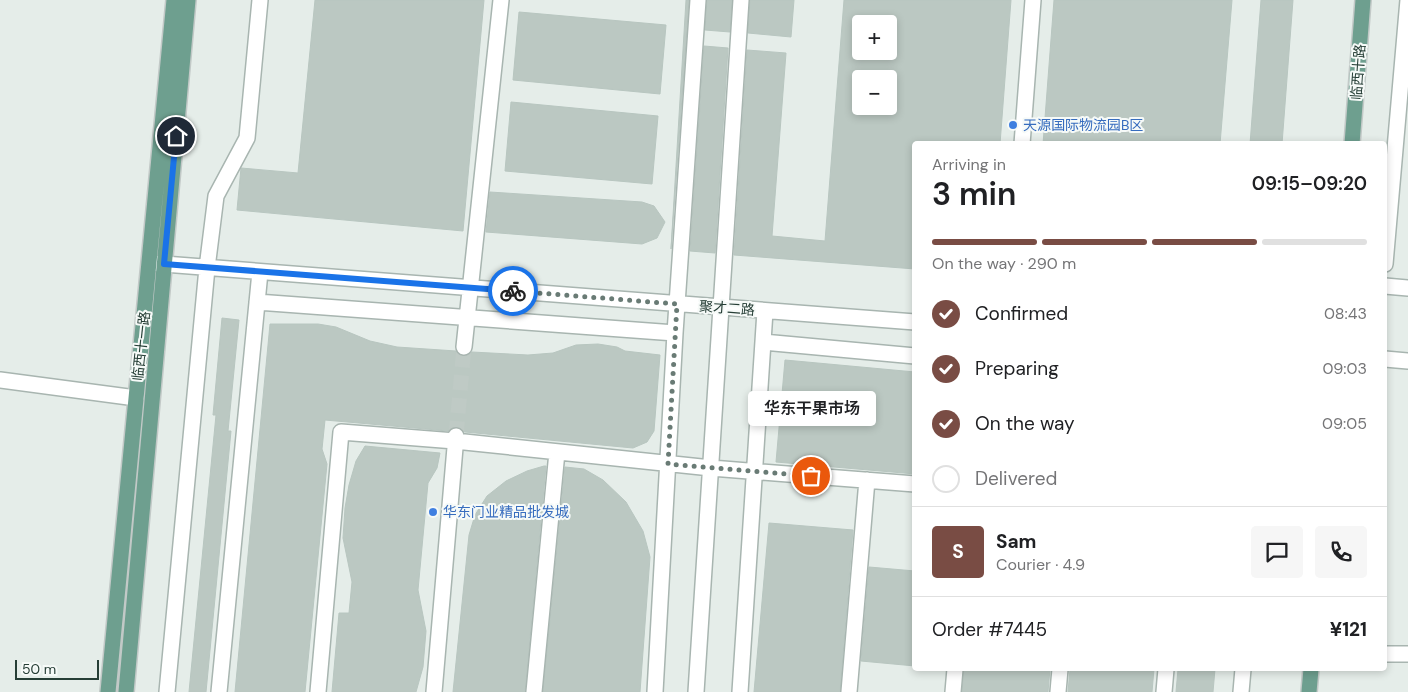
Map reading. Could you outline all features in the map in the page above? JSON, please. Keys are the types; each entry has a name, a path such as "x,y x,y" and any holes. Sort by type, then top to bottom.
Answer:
{"main road":[{"name":"临西十一路","path":"126,692 174,0"},
{"name":"临西十一路","path":"108,692 136,398 157,264 188,0"},
{"name":"临西十路","path":"1352,141 1363,0"},
{"path":"1309,692 1311,671"}],"street":[{"path":"167,692 207,268 216,196 247,138 260,0"},
{"path":"464,347 501,0"},
{"path":"655,692 675,334 698,0"},
{"path":"696,692 741,0"},
{"path":"1022,141 1033,0"},
{"path":"1387,242 1408,0"},
{"name":"聚才二路","path":"157,264 912,322"},
{"path":"219,692 260,272"},
{"path":"1387,286 1408,288"},
{"path":"257,302 675,334"},
{"path":"740,692 765,311"},
{"path":"763,342 912,356"},
{"path":"1387,359 1408,360"},
{"path":"0,380 136,398"},
{"path":"318,692 341,432 456,439 668,464 912,484"},
{"path":"434,692 456,439"},
{"path":"534,692 557,452"},
{"path":"849,692 867,480"},
{"path":"1387,654 1408,654"},
{"path":"953,692 955,671"},
{"path":"1058,692 1060,671"},
{"path":"1164,692 1166,671"},
{"path":"1241,692 1243,671"}],"building":[{"path":"315,0 484,0 463,231 237,210 241,168 298,173"},
{"path":"686,0 689,0 671,249"},
{"path":"707,0 732,0 730,32 705,30"},
{"path":"750,0 794,0 791,37 748,33"},
{"path":"844,0 1011,0 1000,141 912,141 912,269 734,255 747,50 786,53 772,236 825,241"},
{"path":"1054,0 1232,0 1220,141 1043,141"},
{"path":"1261,0 1293,0 1282,141 1250,141"},
{"path":"519,12 666,25 660,94 513,80"},
{"path":"704,46 728,48 715,253 690,251"},
{"path":"511,102 658,116 652,184 505,171"},
{"path":"490,192 642,202 654,206 665,222 657,238 642,244 486,232"},
{"path":"222,318 239,320 228,431 231,431 206,692 189,692 216,415 213,415"},
{"path":"270,324 318,324 336,327 370,341 397,347 456,351 459,355 464,356 472,352 528,355 553,353 576,345 598,344 617,347 625,351 660,355 654,431 647,442 633,448 465,432 457,427 452,427 448,431 325,420 322,449 327,464 305,692 235,692"},
{"path":"785,360 912,372 912,474 776,462"},
{"path":"365,446 440,453 437,468 428,483 418,590 426,631 423,667 416,692 332,692 339,613 349,613 352,582 343,538 345,508 356,461"},
{"path":"546,466 525,692 453,692 469,535 475,515 487,496 506,481 527,471"},
{"path":"565,467 584,469 603,480 626,502 643,531 650,557 640,692 543,692"},
{"path":"769,523 853,530 840,692 754,692"},
{"path":"869,567 912,571 912,666 861,661"},
{"path":"964,671 1050,671 1048,692 962,692"},
{"path":"1070,671 1154,671 1152,692 1068,692"},
{"path":"1178,671 1215,671 1213,692 1176,692"}],"tunnel":[{"path":"456,436 464,347"}],"way so far":[{"path":"513,291 677,304 668,464 811,476"}],"place":[{"name":"天源国际物流园B区","path":"1013,125"},
{"name":"华东干果市场","path":"811,476"},
{"name":"华东门业精品批发城","path":"433,512"}],"route":[{"path":"176,136 164,264 513,291"}]}
